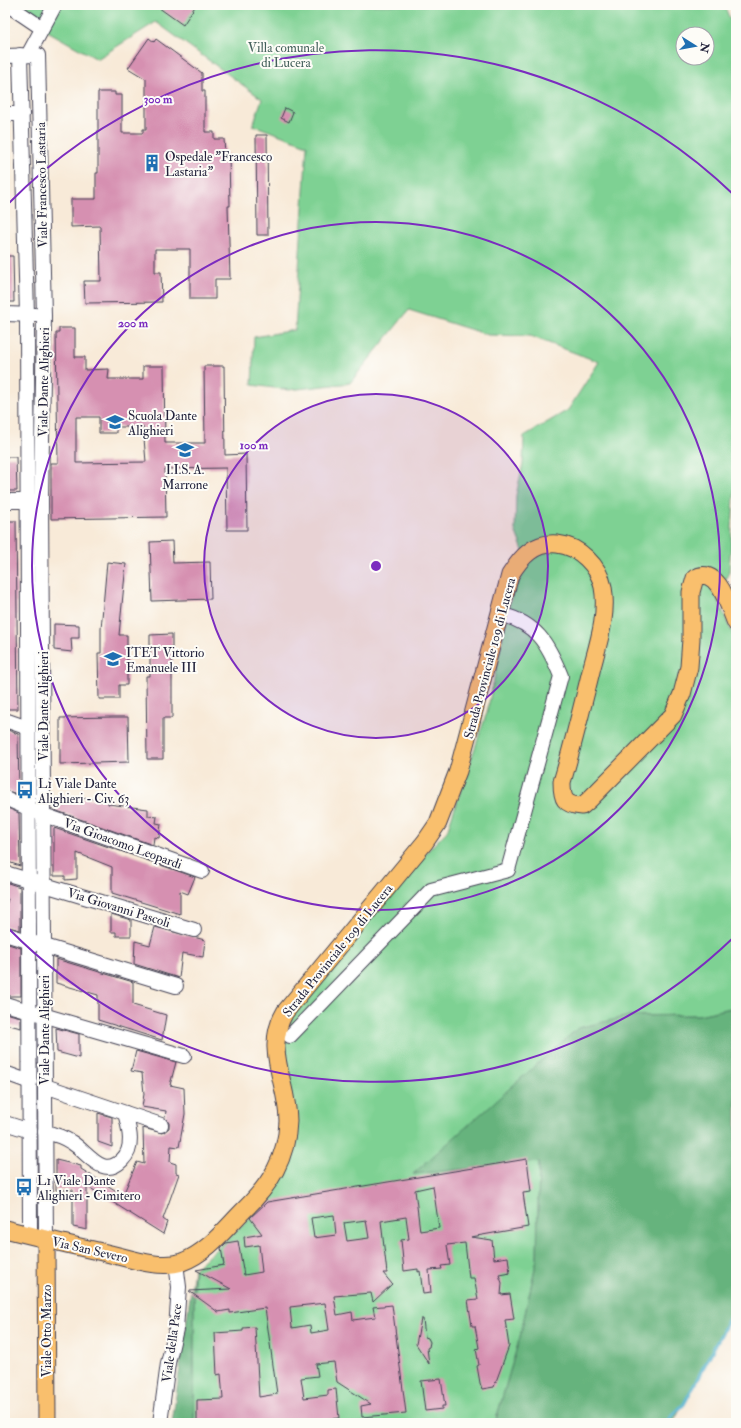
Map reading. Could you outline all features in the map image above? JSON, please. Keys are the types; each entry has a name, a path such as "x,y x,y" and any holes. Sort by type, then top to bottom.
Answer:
{"main road":[{"name":"Strada Provinciale 109 di Lucera","path":"176,1263 195,1256 218,1236 262,1192 274,1173 287,1135 288,1118 276,1050 275,1036 279,1023 285,1012 425,842 438,823 458,771 510,575 519,560 534,548 544,544 566,546 584,555 597,572 603,587 603,622 562,782 562,794 566,802 572,806 582,806 589,800 673,715 682,694 689,667 691,639 690,592 695,578 701,575 708,576 715,581 723,593 736,623"},
{"name":"Via San Severo","path":"5,1229 151,1263 176,1263"},
{"name":"Viale Otto Marzo","path":"38,1237 47,1423"}],"street":[{"path":"8,5 42,28"},
{"path":"5,56 29,55 55,5"},
{"name":"Viale Francesco Lastaria","path":"27,315 22,114 29,55"},
{"name":"Viale Francesco Lastaria","path":"29,55 44,316"},
{"path":"5,114 22,114"},
{"path":"5,314 44,316"},
{"name":"Viale Dante Alighieri","path":"27,315 26,501 30,809 30,1131 38,1237"},
{"name":"Viale Dante Alighieri","path":"38,1237 45,1132 45,885 41,501 44,316"},
{"path":"5,501 41,501"},
{"path":"290,1036 431,890 508,870 561,676 551,650 534,628 500,614"},
{"path":"5,720 28,728"},
{"name":"Via Gioacomo Leopardi","path":"5,798 44,815 202,871"},
{"name":"Via Giovanni Pascoli","path":"5,873 194,930"},
{"path":"5,934 176,986"},
{"path":"5,1004 184,1056"},
{"path":"5,1073 30,1082"},
{"path":"44,1086 161,1125"},
{"path":"45,1132 72,1142 90,1159 105,1167 116,1165 127,1156 129,1146 130,1135 126,1113"},
{"path":"5,1124 30,1131"},
{"name":"Viale della Pace","path":"160,1423 168,1363 176,1329 179,1286 176,1263"}],"green space":[{"name":"Villa comunale di Lucera","path":"8,5 724,5 736,33 736,470 729,572 717,598 736,642 736,1007 699,1015 629,1016 414,1174 539,1161 537,1259 520,1337 495,1423 194,1423 194,1269 262,1208 286,1170 295,1122 283,1047 292,1016 411,868 447,831 487,712 512,593 526,558 515,530 516,495 523,464 524,436 568,410 599,362 530,336 488,335 409,310 350,383 289,390 252,385 254,337 295,330 307,145 253,125 262,99 156,22 97,59 42,28"},
{"path":"736,1007 736,1306 673,1423 495,1423 520,1337 537,1259 539,1162 413,1174 578,1028 629,1016 699,1015"},
{"path":"194,1269 194,1423 172,1423"}],"building":[{"path":"155,5 196,5 183,25"},
{"name":"Ospedale \"Francesco Lastaria\"","path":"149,38 154,42 156,39 202,73 202,91 205,91 205,132 214,132 214,139 224,139 225,154 229,154 230,206 228,206 230,279 215,279 215,299 190,299 190,249 155,249 155,272 161,272 162,302 85,303 84,281 101,281 100,226 71,227 71,199 96,199 96,173 98,173 98,92 115,92 115,95 122,95 122,133 143,133 143,129 146,129 146,79 128,68"},
{"path":"285,108 293,112 289,122 281,118"},
{"path":"256,135 267,135 268,235 257,235"},
{"path":"5,256 13,256 14,302 5,302"},
{"path":"59,328 75,328 75,357 85,357 85,370 109,369 108,379 143,379 143,366 164,366 165,443 205,443 204,366 224,366 225,455 246,454 247,530 227,530 226,468 165,469 166,517 51,519 51,463 58,463 56,333 59,333","holes":["76,417 99,417 99,433 116,433 116,427 143,427 146,462 76,463"]},
{"path":"5,457 16,457 17,491 5,491"},
{"path":"5,521 16,521 18,709 5,709"},
{"path":"172,541 173,563 210,562 211,599 152,601 150,542"},
{"path":"107,562 126,564 119,635 127,635 127,685 119,685 119,699 99,699 98,653 101,653 101,629"},
{"path":"54,624 79,625 79,638 71,638 72,652 54,650"},
{"path":"172,634 172,718 163,718 163,759 147,759 146,676 150,676 150,635"},
{"path":"128,717 129,762 60,764 60,718"},
{"path":"5,729 18,734 19,793 17,794 5,790"},
{"path":"54,798 108,799 108,804 148,809 148,816 157,817 156,823 161,824 159,838 154,837 153,845 57,811 54,809"},
{"path":"5,807 19,813 20,866 5,861"},
{"path":"54,828 195,877 188,894 180,891 180,914 112,893 112,867 77,853 77,879 65,880 65,876 54,876"},
{"path":"5,882 20,887 20,930 5,926 5,908 8,899 5,898"},
{"path":"111,914 131,920 131,936 116,936 116,932 111,932"},
{"path":"155,927 205,940 203,957 182,953 179,978 134,964 135,941 150,945"},
{"path":"5,943 21,948 21,996 5,996"},
{"path":"56,959 133,982 133,1005 166,1015 162,1040 98,1020 98,995 56,983"},
{"path":"5,1013 21,1017 21,1028 5,1024"},
{"path":"56,1028 79,1034 79,1058 57,1052"},
{"path":"136,1051 176,1062 170,1085 184,1088 185,1114 179,1147 171,1146 170,1162 176,1164 176,1173 179,1174 163,1219 167,1222 163,1234 87,1186 87,1230 73,1227 73,1190 56,1190 56,1160 81,1166 81,1169 123,1195 137,1162 144,1164 143,1128 162,1133 169,1128 169,1123 165,1118 166,1111 142,1107 144,1094 142,1073 131,1071"},
{"path":"98,1113 112,1117 112,1147 98,1142"},
{"path":"527,1159 531,1192 523,1193 528,1227 471,1237 492,1240 494,1259 508,1257 510,1273 499,1275 502,1283 501,1295 510,1294 514,1319 505,1320 509,1346 494,1387 482,1389 480,1383 476,1349 479,1348 475,1326 472,1326 468,1300 478,1299 474,1278 469,1278 465,1243 447,1245 450,1265 441,1266 442,1269 429,1270 431,1293 423,1294 420,1271 418,1272 418,1269 404,1271 401,1240 409,1239 406,1217 381,1221 387,1273 383,1273 392,1284 373,1302 371,1293 334,1296 337,1315 352,1312 353,1320 375,1317 373,1307 392,1305 406,1413 362,1417 361,1406 371,1404 337,1382 334,1362 316,1364 318,1376 301,1378 304,1398 328,1395 328,1390 336,1389 339,1418 305,1423 197,1423 197,1400 223,1399 221,1374 217,1375 215,1333 243,1331 243,1328 255,1327 259,1397 277,1394 265,1308 230,1313 230,1310 218,1312 189,1291 231,1289 196,1270 224,1265 221,1248 226,1243 238,1241 244,1275 262,1272 259,1245 245,1247 244,1237 262,1234 250,1218 267,1202","holes":["433,1186 439,1228 420,1231 415,1190","334,1215 336,1235 314,1238 311,1218","366,1220 369,1238 347,1241 344,1223","325,1303 329,1330 311,1333 310,1325 292,1328 290,1307"]},
{"path":"421,1319 423,1319 425,1337 428,1338 430,1342 429,1347 427,1348 429,1364 416,1344"},
{"path":"441,1379 445,1406 442,1406 442,1409 425,1411 421,1381"}],"waterway":[{"path":"665,1423 684,1404 736,1306"}],"place":[{"name":"Ospedale \"Francesco Lastaria\"","path":"152,163"},
{"name":"Scuola Dante Alighieri","path":"115,422"},
{"name":"I.I.S. A. Marrone","path":"185,450"},
{"name":"ITET Vittorio Emanuele III","path":"113,659"},
{"name":"L1 Viale Dante Alighieri - Civ. 63","path":"25,790"},
{"name":"L1 Viale Dante Alighieri - Cimitero","path":"24,1187"}]}
